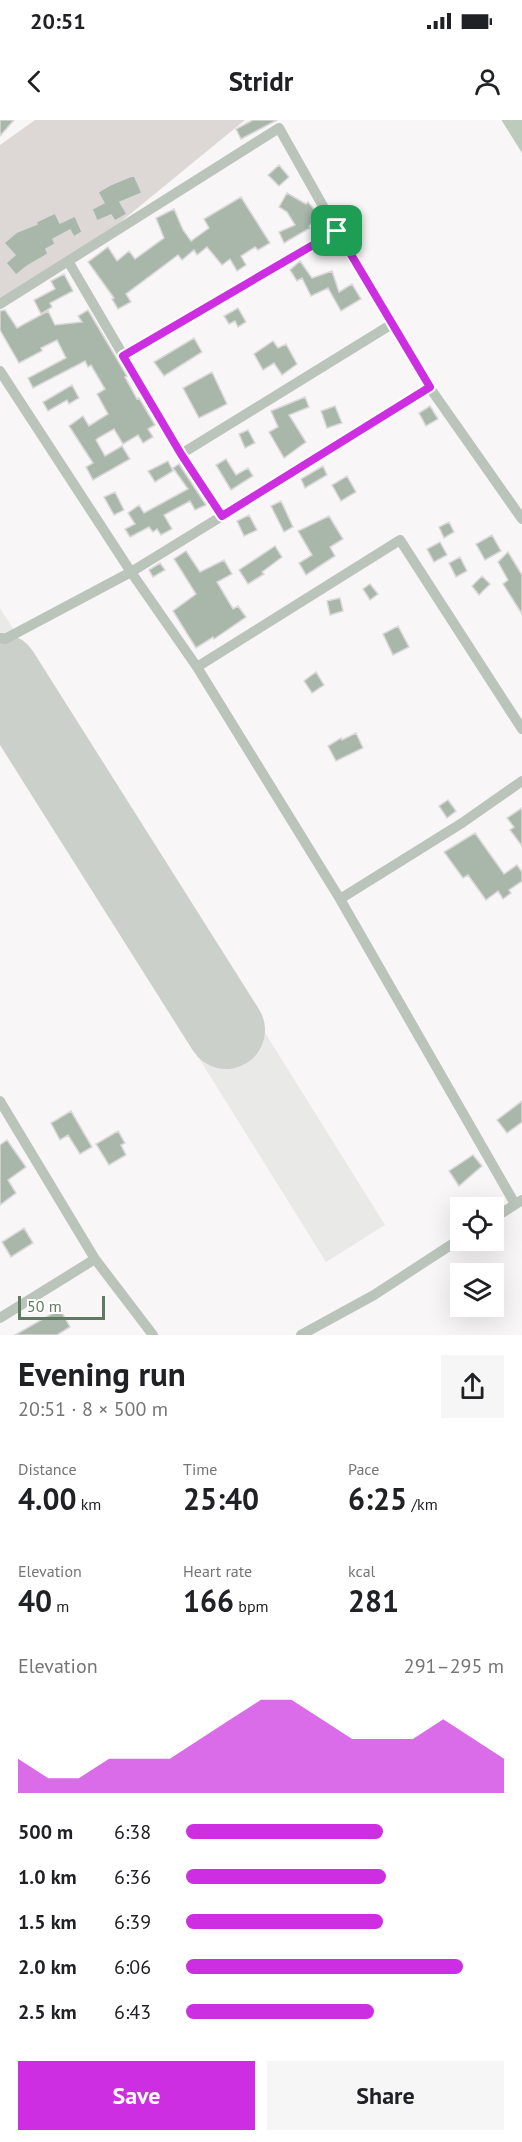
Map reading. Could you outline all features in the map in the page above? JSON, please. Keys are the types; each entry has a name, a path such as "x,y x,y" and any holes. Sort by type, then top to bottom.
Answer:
{"street":[{"path":"0,304 279,128 430,387 522,519"},
{"path":"123,356 337,231"},
{"path":"68,261 181,454 222,516"},
{"path":"181,454 392,324"},
{"path":"0,371 131,572 197,668 340,899 518,1202 504,1211"},
{"path":"0,638 5,639 131,572 430,387"},
{"path":"197,668 400,540 522,729"},
{"path":"340,899 462,823 522,781"},
{"path":"0,1101 95,1259 153,1335"},
{"path":"301,1335 374,1295 450,1246"},
{"path":"0,1318 95,1259"}],"shaded area":[{"path":"35,120 245,120 118,224 0,299 0,145"},
{"path":"522,120 522,153 502,121"},
{"path":"0,608 385,1225 326,1262 0,739"}],"building":[{"path":"0,120 14,120 0,136"},
{"path":"253,120 277,120 241,139 236,129"},
{"path":"279,165 289,177 279,186 268,175"},
{"path":"134,175 142,193 120,202 127,214 115,221 111,215 97,221 92,209 104,203 98,192"},
{"path":"287,193 306,204 308,202 319,215 309,226 310,228 284,243 279,232 295,225 287,212 279,207"},
{"path":"241,197 270,243 258,250 255,247 241,256 246,265 237,271 230,259 222,265 207,247 197,255 194,250 182,260 178,255 126,294 131,302 118,309 112,299 114,298 88,262 108,247 117,261 129,251 135,259 164,238 156,218 174,209 183,230 191,241 209,228 204,219"},
{"path":"55,213 60,223 75,216 82,232 74,237 70,230 53,239 55,244 46,249 48,254 16,275 6,263 15,255 4,243 17,232"},
{"path":"300,261 312,278 332,271 339,292 352,284 361,299 341,311 328,288 311,296 302,278 297,281 290,270"},
{"path":"64,274 73,291 50,303 52,307 41,314 34,300 55,289 51,281"},
{"path":"238,308 246,322 238,327 235,321 229,324 224,316"},
{"path":"5,310 17,328 48,311 55,325 82,322 78,316 88,310 127,376 125,377 137,399 139,398 155,425 148,429 153,437 143,443 138,435 123,444 114,429 98,438 96,440 105,456 122,446 130,459 93,480 86,467 93,463 69,426 83,416 89,426 108,414 97,394 105,389 91,365 88,367 85,361 33,388 28,378 66,358 57,340 19,363 0,330 0,311"},
{"path":"194,338 202,352 164,376 154,362"},
{"path":"273,341 278,348 286,344 297,364 282,375 274,363 263,370 254,354"},
{"path":"212,372 227,404 199,418 183,388"},
{"path":"72,385 79,398 69,404 67,400 48,411 43,402"},
{"path":"305,397 309,407 289,415 306,442 284,458 269,432 278,427 271,411"},
{"path":"335,406 342,423 327,428 321,411"},
{"path":"430,406 438,419 426,426 419,413"},
{"path":"248,430 255,443 245,448 239,434"},
{"path":"226,459 236,475 248,468 253,476 231,490 216,465"},
{"path":"168,461 173,471 155,482 148,471"},
{"path":"179,464 206,505 195,510 190,501 164,515 172,529 161,535 157,529 153,532 149,527 130,537 125,529 135,524 128,513 139,505 144,513 188,489 173,468"},
{"path":"323,466 327,475 305,488 301,479"},
{"path":"347,476 356,492 341,501 332,485"},
{"path":"115,492 124,510 114,515 104,497"},
{"path":"281,501 293,527 284,532 271,506"},
{"path":"249,515 257,530 244,536 237,521"},
{"path":"329,516 343,539 330,547 335,556 306,575 299,563 312,555 298,531"},
{"path":"449,522 454,532 444,538 439,527"},
{"path":"492,535 501,551 485,560 476,544"},
{"path":"440,542 447,555 434,562 427,549"},
{"path":"275,546 282,557 262,572 264,574 248,584 239,570"},
{"path":"186,551 200,572 224,560 232,574 217,582 233,609 238,606 246,617 214,639 213,637 196,648 173,611 196,594 174,559"},
{"path":"508,552 522,575 522,614 503,584 508,580 498,562"},
{"path":"460,557 467,571 456,577 449,563"},
{"path":"160,563 165,570 153,577 149,570"},
{"path":"482,576 490,584 479,595 472,586"},
{"path":"370,584 378,594 370,600 363,589"},
{"path":"340,598 343,611 330,615 327,601"},
{"path":"398,626 409,647 393,655 383,634"},
{"path":"316,672 324,685 312,693 304,681"},
{"path":"356,733 363,748 336,761 328,746"},
{"path":"448,800 456,811 447,818 439,806"},
{"path":"522,808 522,846 510,830 514,827 507,818"},
{"path":"475,833 504,874 517,865 522,872 522,881 509,890 511,893 503,899 498,891 486,900 468,875 463,878 444,852"},
{"path":"522,1101 522,1122 507,1133 497,1120"},
{"path":"71,1111 92,1147 80,1154 68,1135 60,1140 51,1123"},
{"path":"118,1131 125,1143 121,1145 126,1155 109,1165 96,1144"},
{"path":"7,1140 26,1167 8,1180 16,1193 0,1205 0,1145"},
{"path":"473,1155 482,1166 459,1186 449,1171"},
{"path":"24,1228 33,1243 11,1257 2,1242"},
{"path":"60,1309 70,1327 57,1335 15,1335"}],"runway":[{"path":"0,672 226,1030"}],"route":[{"path":"337,231 430,387 222,516 181,454 123,356 337,231"}]}
